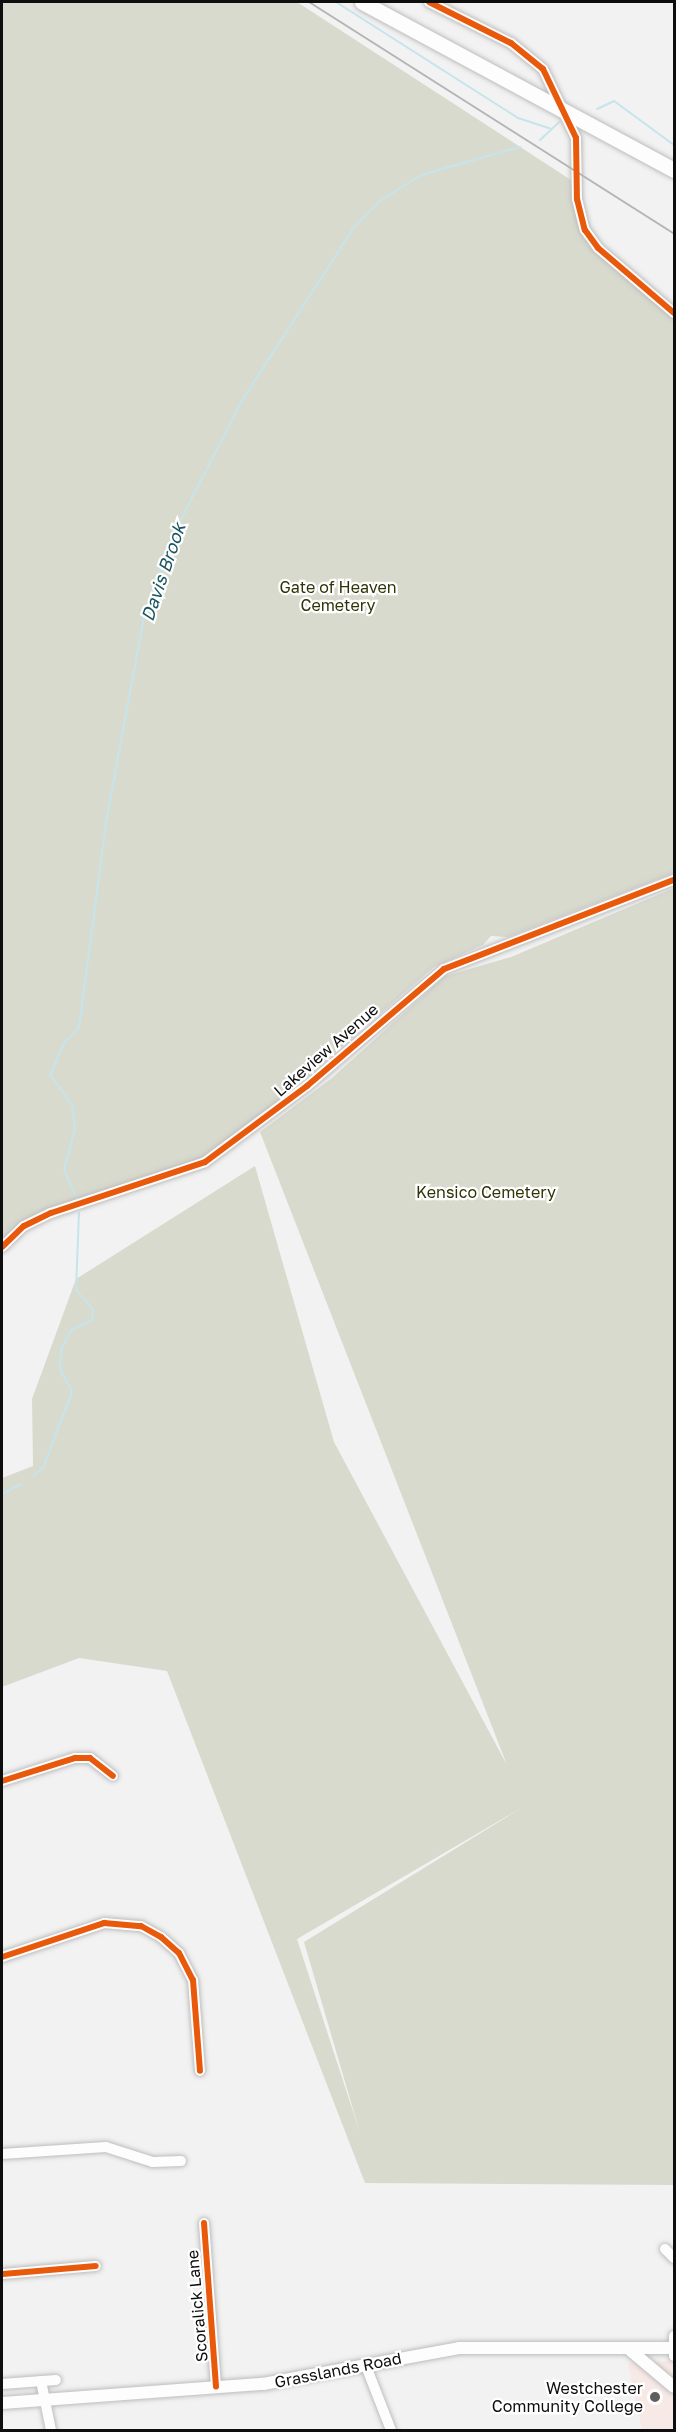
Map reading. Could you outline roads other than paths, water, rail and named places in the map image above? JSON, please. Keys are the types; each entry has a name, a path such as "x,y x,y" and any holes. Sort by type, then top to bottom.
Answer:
{"highway":[{"path":"362,2 565,109 675,160"},
{"path":"379,2 675,170"}],"main road":[{"name":"Grasslands Road","path":"2,2403 216,2387 366,2366 459,2348 674,2347"},
{"path":"630,2349 675,2387"}],"street":[{"path":"429,2 525,52 565,109 576,138 577,199 585,230 598,248 675,313"},
{"name":"Lakeview Avenue","path":"2,1247 24,1226 51,1213 205,1162 307,1086 444,969 675,880"},
{"path":"2,1781 75,1758 90,1758 113,1776"},
{"path":"2,1957 104,1923 141,1926 161,1937 179,1953 193,1980 200,2071"},
{"path":"2,2154 106,2147 153,2162 181,2161"},
{"name":"Scoralick Lane","path":"204,2223 216,2387"},
{"path":"665,2249 675,2258"},
{"path":"2,2274 96,2266"},
{"path":"366,2366 391,2430"},
{"path":"2,2384 56,2379"},
{"path":"41,2381 42,2400 51,2430"}],"waterway":[{"path":"336,2 518,118 549,128"},
{"name":"Davis Brook","path":"597,109 614,101 674,145"},
{"name":"Davis Brook","path":"540,140 559,122"},
{"name":"Davis Brook","path":"76,1198 64,1169 75,1129 72,1105 50,1075 64,1043 79,1028 106,822 144,617 173,535 241,402 354,227 380,201 421,175 520,147"},
{"name":"Davis Brook","path":"33,1476 43,1468 72,1392 60,1368 61,1350 71,1330 92,1320 93,1309 76,1290 79,1213"},
{"name":"Davis Brook","path":"2,1494 22,1484"}],"railway":[{"path":"309,2 674,234"}],"place":[{"name":"Westchester Community College","path":"655,2397"}],"park label":[{"name":"Gate of Heaven Cemetery","path":"338,596"},
{"name":"Kensico Cemetery","path":"486,1192"}]}
